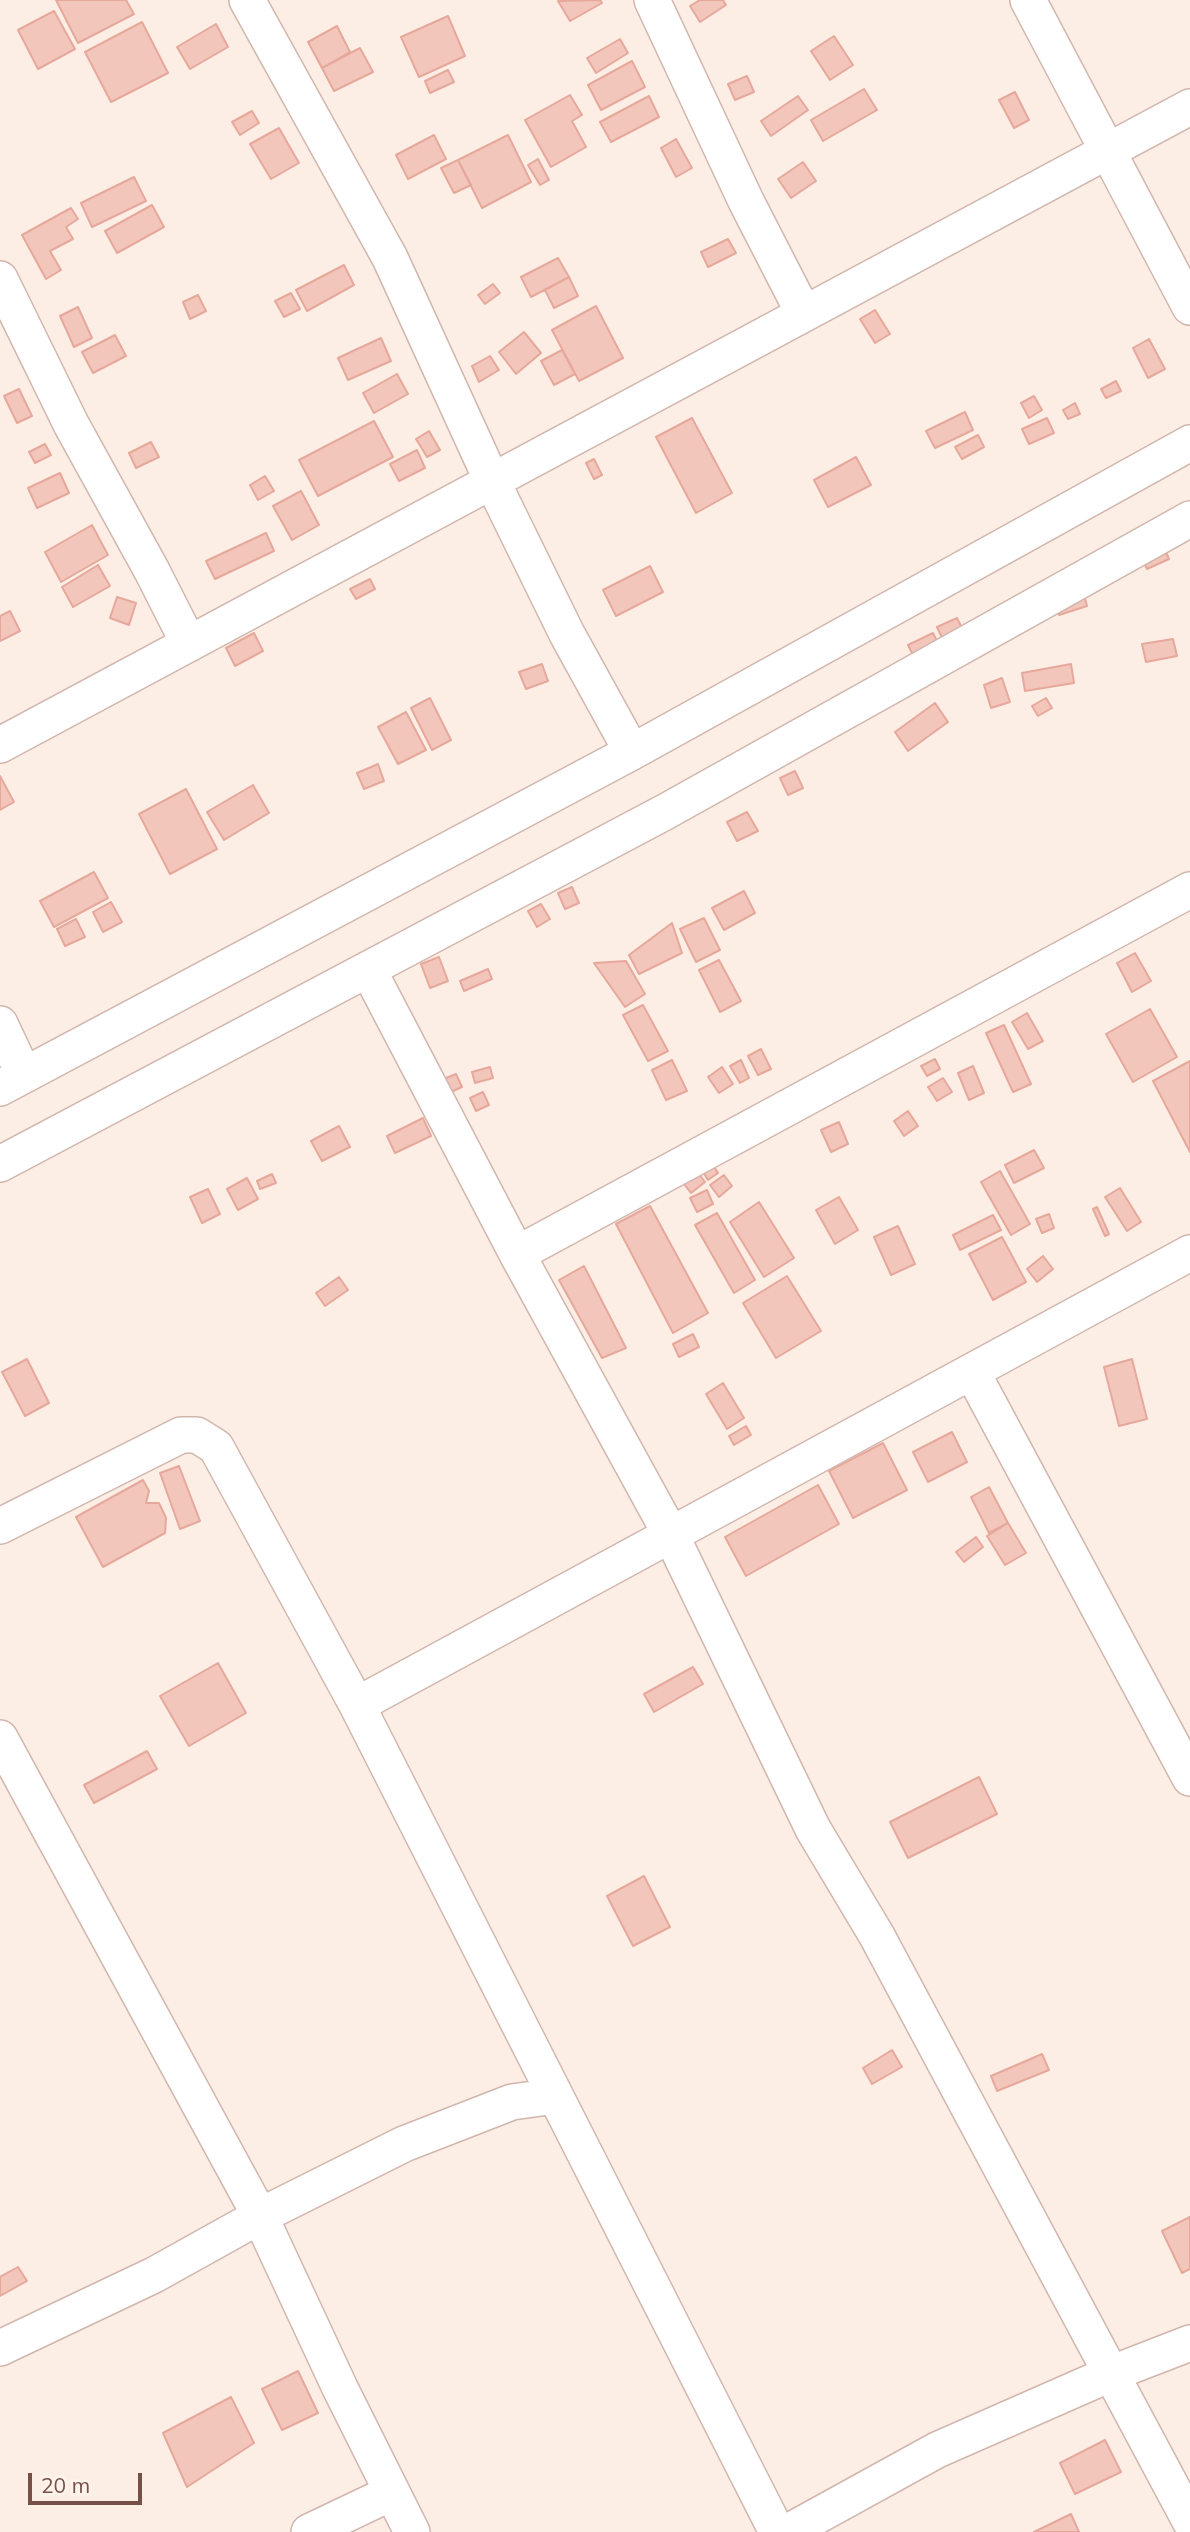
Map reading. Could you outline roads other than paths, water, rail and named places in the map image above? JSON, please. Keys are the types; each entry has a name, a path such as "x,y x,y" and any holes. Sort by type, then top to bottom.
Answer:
{"street":[{"path":"247,0 390,258 492,481 567,634 632,751"},
{"path":"652,0 746,201 804,314"},
{"path":"1028,0 1190,307"},
{"path":"0,745 1190,107"},
{"path":"0,279 71,424 152,571 188,644"},
{"path":"0,1024 12,1082 632,751 1190,443"},
{"path":"0,1164 665,812 1190,519"},
{"path":"517,1254 1190,890"},
{"path":"368,969 517,1254 671,1535 813,1829 877,1936 1190,2521"},
{"path":"357,1705 1190,1253"},
{"path":"972,1371 1190,1778"},
{"path":"0,1526 181,1435 197,1435 216,1447 357,1705 777,2532"},
{"path":"0,1738 260,2216 412,2532"},
{"path":"0,2348 183,2260 260,2216 404,2144 512,2102 555,2096"},
{"path":"788,2532 937,2450 1110,2374 1190,2343"},
{"path":"309,2532 391,2493"}]}
